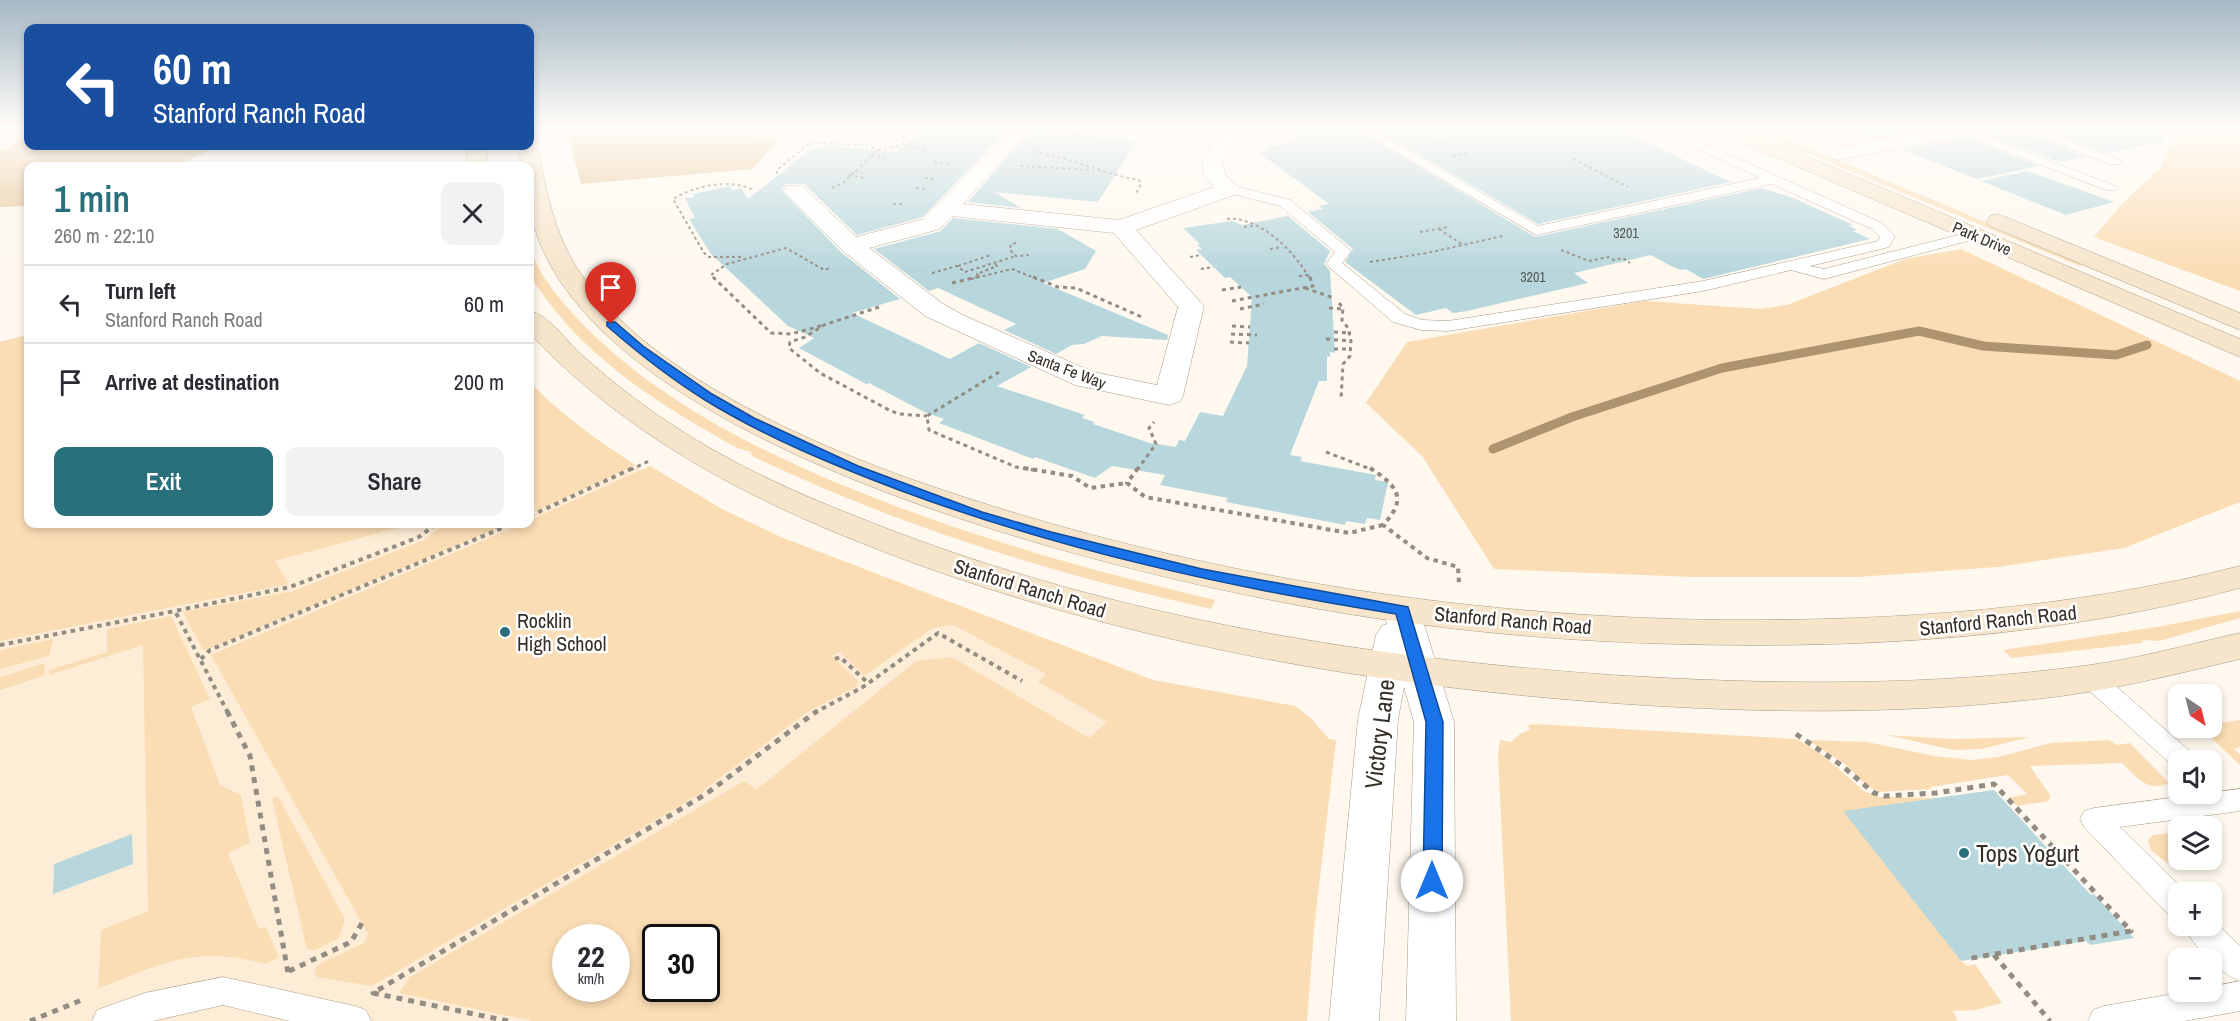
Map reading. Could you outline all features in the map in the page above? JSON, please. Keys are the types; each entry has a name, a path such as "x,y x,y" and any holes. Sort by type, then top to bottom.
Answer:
{"main road":[{"name":"Park Drive","path":"1850,176 2240,322"},
{"path":"1890,176 1925,190"},
{"name":"Stanford Ranch Road","path":"534,180 548,235 571,278 589,302 639,348 708,397 750,420 864,472 977,514 1047,536 1202,574 1285,591 1402,610 1649,631 1739,633 1906,630 2000,622 2152,600 2240,577"},
{"name":"Park Drive","path":"1977,224 2240,349"},
{"name":"Stanford Ranch Road","path":"534,323 580,371 612,399 649,426 694,453 747,480 865,533 945,562 1096,609 1195,633 1403,669 1572,687 1774,696 1873,696 2092,679 2240,646"}],"street":[{"path":"787,184 851,246 932,224 977,176"},
{"path":"946,209 1121,227 1229,189 1215,176"},
{"name":"Santa Fe Way","path":"851,246 934,310 956,322 1085,379 1169,396 1191,306 1121,227"},
{"name":"Victory Lane","path":"1354,1021 1378,719 1403,669 1402,610"},
{"name":"Victory Lane","path":"1403,669 1434,722 1431,1021"}],"lane":[{"path":"1443,176 1536,231 1774,179"},
{"path":"1229,189 1285,202 1343,251 1334,264 1399,318 1421,325 1448,326 1704,286 1884,244 1888,236 1877,226 1767,176"},
{"path":"2080,176 2111,188"},
{"path":"1793,266 1824,274 1977,224"},
{"path":"2092,679 2172,750"},
{"path":"2168,894 2094,819 2230,800"},
{"path":"2209,936 2240,967"},
{"path":"108,1021 145,1008 224,991 355,1021"},
{"path":"2104,1021 2240,996"}],"path":[{"path":"781,176 787,184"},
{"path":"832,188 848,176"},
{"path":"854,176 864,177"},
{"path":"1112,176 1139,180 1141,184 1130,203"},
{"path":"1605,176 1631,189"},
{"path":"925,178 937,179"},
{"path":"845,180 853,181"},
{"path":"753,190 740,184 726,184 687,192 673,199 704,253 709,257 728,259 786,248 824,270 830,268"},
{"path":"916,188 928,189"},
{"path":"1225,220 1242,219 1278,243 1308,275 1313,286 1232,301"},
{"path":"1244,227 1253,225"},
{"path":"1420,232 1448,227"},
{"path":"1439,229 1464,245"},
{"path":"1339,256 1371,262 1464,245 1533,229"},
{"path":"1016,256 1010,250 1011,244 1020,241"},
{"path":"1270,244 1278,243"},
{"path":"1269,249 1283,247"},
{"path":"1572,252 1589,261 1608,256 1614,260 1623,258 1630,263"},
{"path":"927,274 991,255"},
{"path":"957,266 965,272 1016,256 1029,255"},
{"path":"1190,257 1201,255"},
{"path":"750,256 719,267 711,275 771,333 791,334 879,307"},
{"path":"980,276 976,274 997,266 994,263"},
{"path":"1201,269 1214,267"},
{"path":"952,283 1012,269 1058,287 1076,288 1144,318"},
{"path":"1299,276 1308,275"},
{"path":"1222,290 1241,287"},
{"path":"1234,288 1245,299"},
{"path":"1305,288 1336,299 1342,309 1342,320 1348,325 1351,333 1350,356 1343,364 1341,400"},
{"path":"1240,309 1264,304"},
{"path":"1329,308 1342,309"},
{"path":"824,325 790,342 789,348 794,356 827,378 899,414 927,416 999,372"},
{"path":"1232,326 1250,327"},
{"path":"1334,332 1351,333"},
{"path":"1231,334 1257,335"},
{"path":"1326,339 1351,341"},
{"path":"1230,342 1249,343"},
{"path":"1334,349 1350,349"},
{"path":"927,416 929,430 1016,467 1072,476 1090,488 1127,483 1145,497 1349,533 1383,525 1392,518 1397,507 1395,491 1390,481 1358,460 1326,452"},
{"path":"1127,483 1156,444 1149,428 1154,422"},
{"path":"534,514 651,460"},
{"path":"1383,525 1436,563 1458,567 1459,583"},
{"path":"0,645 290,587 419,537 431,528"},
{"path":"201,660 210,650 502,528"},
{"path":"176,611 250,756 288,973 351,942 362,922"},
{"path":"508,1021 373,993 706,795 812,714 868,683 938,633 1023,681"},
{"path":"835,659 840,657 868,683"},
{"path":"1796,734 1841,765 1874,793 1885,796 1936,793 1994,784 2131,931 1966,959"},
{"path":"1994,954 2050,1021"}],"shaded area":[{"path":"0,176 24,176 24,206 0,207"},
{"path":"579,176 676,176 581,184"},
{"path":"1861,176 1875,176 2086,264 2080,266"},
{"path":"2152,176 2240,176 2240,291 2094,237 2122,204"},
{"path":"1961,249 2240,381 2240,502 2124,548 1998,567 1858,577 1692,577 1494,569 1422,456 1366,403 1407,342 1645,301 1760,309 1787,305 1905,259"},
{"path":"534,258 550,285 568,308 624,362 682,404 776,456 842,485 933,520 1073,564 1215,600 1211,609 1093,580 977,546 863,505 752,456 751,452 737,448 685,418 634,384 587,345 534,282"},
{"name":"Rocklin High School","path":"24,336 24,528 534,528 534,386 549,403 585,431 643,470 762,535 1182,695 1314,929 1307,1021 0,1021 0,342"},
{"path":"24,336 24,528 397,528 275,561 289,584 0,641 0,342"},
{"path":"534,386 580,427 635,465 534,512"},
{"name":"Rocklin High School","path":"650,466 722,509 781,537 1153,680 1295,706 1311,718 1329,739 1336,740 1314,929 1307,1021 533,1021 399,993 410,977 744,781 757,789 916,661 952,657 1089,738 1107,722 1038,682 1046,674 953,625 933,628 864,676 840,652 832,656 858,681 857,686 807,712 695,797 372,986 317,977 314,973 317,965 364,943 368,934 211,655 513,528 534,528 534,518"},
{"path":"439,528 497,528 209,649 203,650 183,612 293,591 424,540"},
{"path":"2240,611 2240,618 2159,641 2143,640 2142,643 2012,658 2003,650 2157,627"},
{"path":"171,616 210,699 191,707 220,785 241,795 250,843 228,853 259,929 265,926 279,957 267,964 219,956 180,959 161,964 98,989 101,930 148,911 143,645 50,675 49,670 107,652 107,629"},
{"path":"53,639 49,656 0,669 0,650"},
{"path":"45,663 44,676 0,690 0,677"},
{"path":"2240,720 2240,747 2234,749 2240,754 2240,765 2212,738 2222,738 2222,722"},
{"path":"1528,725 1797,739 1824,756 1864,791 1878,797 1940,798 1961,961 1968,966 1975,964 2002,1003 1975,1010 1953,1011 1958,1021 1511,1021 1498,755 1500,740 1511,742 1520,734 1530,730"},
{"path":"1887,735 1951,739 2030,737 1981,749 1953,750"},
{"path":"1808,740 1867,742 1934,756 1971,760 1998,757 2051,743 2109,740 2117,745 2130,743 2168,783 2161,786 2148,785 2122,763 2030,766 2050,795 2049,801 2017,806 2009,798 2027,794 2008,775 1930,787 1932,789 1878,792 1867,786 1845,764"},
{"path":"278,796 345,919 339,938 316,950 307,950 272,799"},
{"path":"2168,833 2168,864 2151,850 2148,841 2153,835"}],"building":[{"path":"777,176 962,176 923,217 857,235 804,184 786,184 781,190 842,253 900,299 852,313 950,359 979,343 1031,367 997,386 1085,415 1082,418 1095,422 1093,424 1150,443 1176,447 1179,440 1185,441 1200,412 1223,416 1247,366 1252,297 1230,277 1225,278 1196,250 1202,249 1197,245 1200,244 1183,228 1232,221 1242,225 1288,216 1330,251 1324,264 1330,271 1335,353 1330,352 1330,357 1327,356 1327,381 1319,381 1290,455 1302,457 1300,461 1376,475 1375,480 1388,482 1380,520 1367,518 1365,524 1346,521 1345,525 1226,502 1228,498 1160,485 1165,475 1112,466 1095,478 1035,457 1033,459 939,423 944,419 924,412 869,383 866,384 799,348 814,338 788,326 711,254 689,219 695,218 685,198 694,197 693,194 730,186 733,190 741,188 748,199"},
{"path":"991,176 1114,176 1098,202 994,192 1021,208 968,202"},
{"path":"1290,176 1433,176 1535,237 1762,188 1793,198 1853,225 1848,225 1857,230 1853,231 1870,239 1703,279 1686,269 1681,270 1671,266 1651,255 1574,273 1588,283 1467,311 1453,313 1446,308 1416,315 1345,262 1353,249 1308,212 1323,209 1318,206 1329,204"},
{"path":"1455,176 1717,176 1731,182 1538,224"},
{"path":"1968,176 1993,176 1977,179"},
{"path":"2006,176 2041,176 2114,202 2066,215 1981,181"},
{"path":"953,218 1058,229 1096,251 1085,269 1043,283 1168,335 1167,340 1102,336 1084,344 1072,345 1056,354 1004,330 1016,324 938,288 929,291 874,249 941,231"},
{"name":"Tops Yogurt","path":"1994,790 2134,938 2090,945 2086,941 1961,961 1843,811"},
{"path":"132,834 133,864 53,894 54,864"}],"waterway":[{"path":"1493,449 1572,417 1722,368 1919,331 1983,346 2116,355 2147,345"}],"place":[{"name":"Rocklin High School","path":"505,632"},
{"name":"Tops Yogurt","path":"1964,853"}],"route":[{"path":"611,324 639,348 708,397 799,444 912,491 1047,536 1202,574 1285,591 1402,610 1434,722 1432,881"}]}
